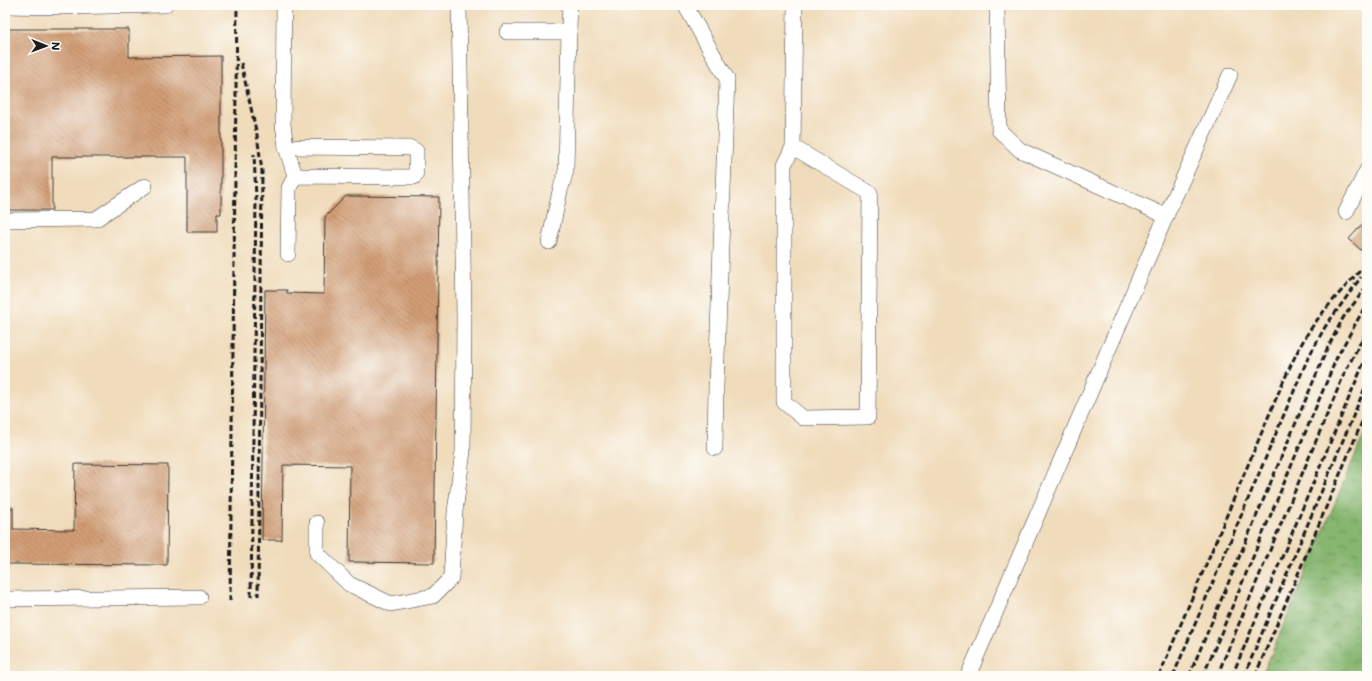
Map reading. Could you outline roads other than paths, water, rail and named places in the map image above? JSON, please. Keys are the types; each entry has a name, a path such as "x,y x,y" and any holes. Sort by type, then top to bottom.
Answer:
{"street":[{"path":"5,6 60,7 165,5"},
{"path":"284,5 283,124 286,147 295,176 289,188 288,254"},
{"path":"317,523 317,553 349,584 391,604 433,596 451,578 455,512 463,451 464,316 459,5"},
{"path":"549,242 566,171 570,5"},
{"path":"685,5 726,79 715,448"},
{"path":"793,147 870,193 868,417 803,418 784,402 784,165 793,147 795,5"},
{"path":"997,5 999,130 1020,150 1166,216"},
{"path":"506,32 563,32 569,29"},
{"path":"968,676 1166,216 1230,74"},
{"path":"286,147 412,148 416,151 416,173 414,177 295,176"},
{"path":"1346,212 1367,170"},
{"path":"5,220 96,219 145,186"},
{"path":"5,599 199,597"}],"railway":[{"path":"230,601 237,5"},
{"path":"241,63 257,135 262,171 258,596"},
{"path":"251,597 256,198 254,154"},
{"path":"1159,676 1296,354 1318,319 1338,294 1367,263"},
{"path":"1173,676 1308,358 1325,327 1361,277"},
{"path":"1189,676 1327,349 1343,318 1367,286"},
{"path":"1203,676 1337,357 1367,303"},
{"path":"1217,676 1345,372 1367,330"},
{"path":"1232,676 1367,355"},
{"path":"1244,676 1367,383"},
{"path":"1255,676 1367,410"}]}
